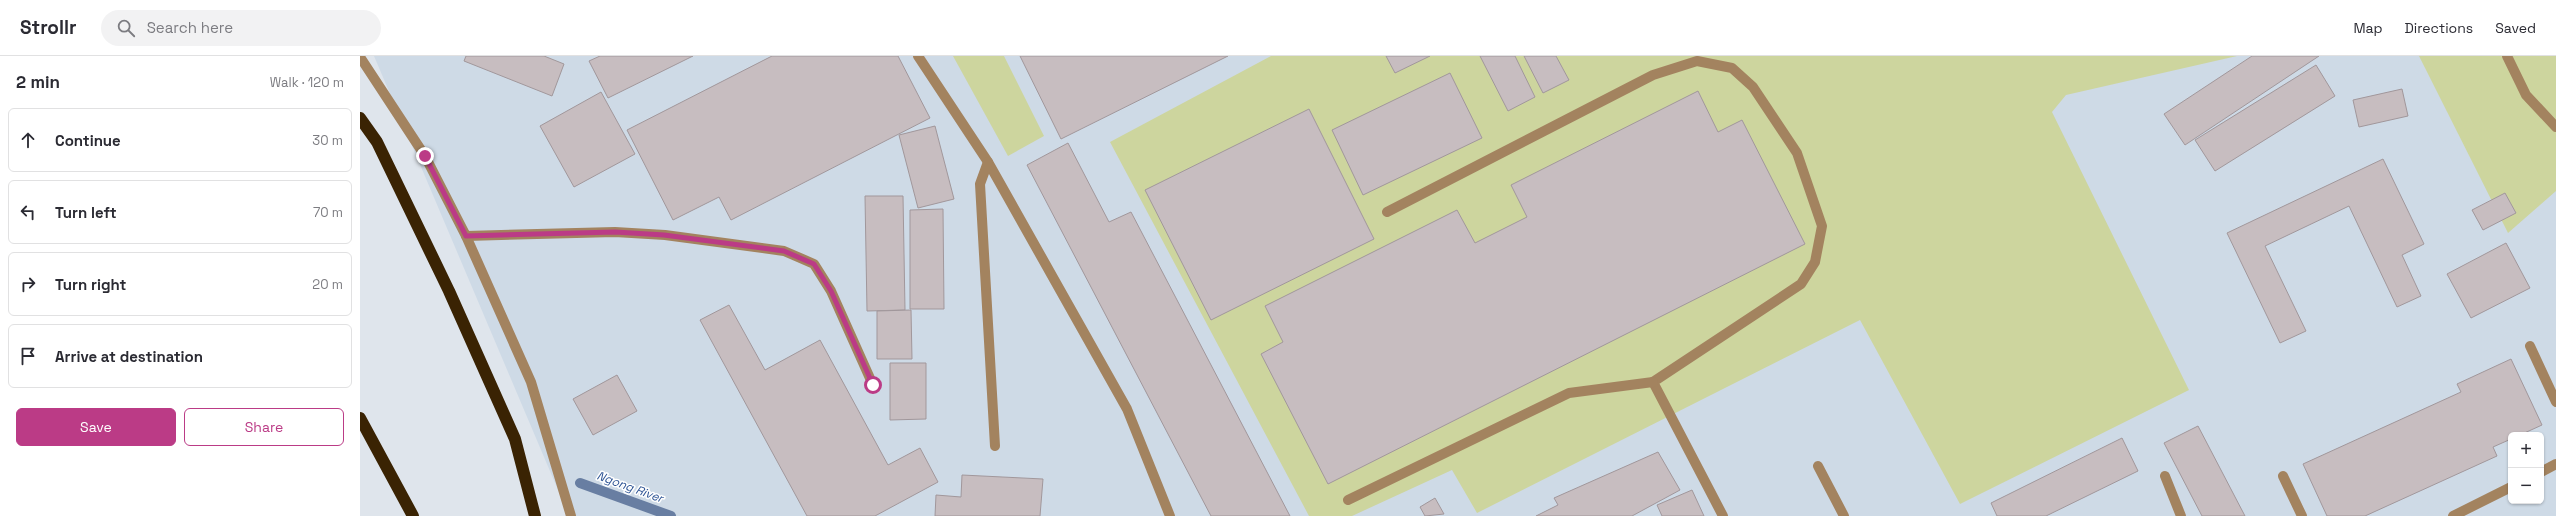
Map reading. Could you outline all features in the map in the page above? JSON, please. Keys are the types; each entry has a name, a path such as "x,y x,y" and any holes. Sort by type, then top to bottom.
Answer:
{"highway":[{"path":"360,118 377,142 449,291 512,432 535,516"},
{"path":"360,418 413,516"}],"lane":[{"path":"918,56 988,162 1127,409 1170,516"},
{"path":"2507,56 2526,95 2556,127"},
{"path":"360,57 425,156 466,236 531,382 571,516"},
{"path":"1348,500 1569,394 1653,382 1801,284 1815,262 1822,226 1797,152 1754,88 1732,68 1697,61 1653,75 1387,212"},
{"path":"988,162 980,184 995,446"},
{"path":"466,236 615,232 664,235 784,251 814,264 831,291 873,385"},
{"path":"2530,346 2556,402"},
{"path":"1653,382 1723,516"},
{"path":"2544,470 2556,464"},
{"path":"1818,466 1844,516"},
{"path":"2165,476 2181,516"},
{"path":"2283,476 2302,516"},
{"path":"2453,516 2508,488"}],"shaded area":[{"path":"374,56 2556,56 2556,516 569,516"}],"green space":[{"path":"953,56 1004,56 1044,136 1008,156"},
{"path":"1271,56 2237,56 2066,95 2052,112 2189,390 1960,504 1860,320 1477,513 1452,470 1352,516 1309,516 1110,142"},
{"path":"2419,56 2556,56 2556,191 2508,233"}],"building":[{"path":"466,56 544,56 564,64 552,96 464,61"},
{"path":"600,56 693,56 608,98 589,61"},
{"path":"772,56 898,56 930,118 731,220 719,197 673,220 627,130"},
{"path":"1020,56 1228,56 1061,139"},
{"path":"1386,56 1430,56 1395,73"},
{"path":"1480,56 1515,56 1535,97 1508,111"},
{"path":"1524,56 1556,56 1569,80 1543,93"},
{"path":"2252,56 2319,56 2185,145 2164,114"},
{"path":"2316,65 2335,96 2215,171 2195,140"},
{"path":"1450,73 1482,138 1363,195 1332,130"},
{"path":"2402,89 2408,116 2359,127 2353,100"},
{"path":"1698,91 1718,132 1742,120 1805,244 1328,484 1261,354 1283,342 1265,306 1457,210 1475,243 1527,217 1511,185"},
{"path":"601,92 635,154 574,187 540,126"},
{"path":"1309,109 1374,239 1211,320 1145,190"},
{"path":"935,126 954,199 918,208 899,135"},
{"path":"1068,143 1109,222 1131,212 1290,516 1211,516 1027,165"},
{"path":"2383,159 2424,244 2402,255 2421,296 2397,307 2349,206 2265,246 2306,331 2280,343 2227,233"},
{"path":"2505,193 2516,213 2483,230 2472,210"},
{"path":"865,196 903,196 905,310 867,311"},
{"path":"943,209 944,309 910,309 910,210"},
{"path":"2506,243 2530,288 2471,318 2447,274"},
{"path":"729,305 765,370 820,340 888,465 920,448 938,482 875,516 807,516 700,320"},
{"path":"911,310 912,359 877,359 877,311"},
{"path":"2511,359 2542,425 2527,432 2508,432 2508,440 2493,447 2497,456 2365,516 2327,516 2303,464 2461,392 2457,384"},
{"path":"890,363 926,363 926,419 890,420"},
{"path":"617,375 637,411 593,435 573,399"},
{"path":"2198,426 2245,516 2202,516 2164,443"},
{"path":"2122,438 2138,471 2046,516 1997,516 1991,503"},
{"path":"1658,452 1680,490 1632,516 1536,516 1558,505 1554,498"},
{"path":"962,475 1043,479 1040,516 935,516 936,495 961,497"},
{"path":"1692,490 1704,516 1662,516 1657,505"},
{"path":"1435,498 1444,514 1425,516 1420,507"}],"waterway":[{"name":"Ngong River","path":"580,483 671,516"}],"route":[{"path":"425,156 466,236 615,232 664,235 784,251 814,264 831,291 873,385"}]}
